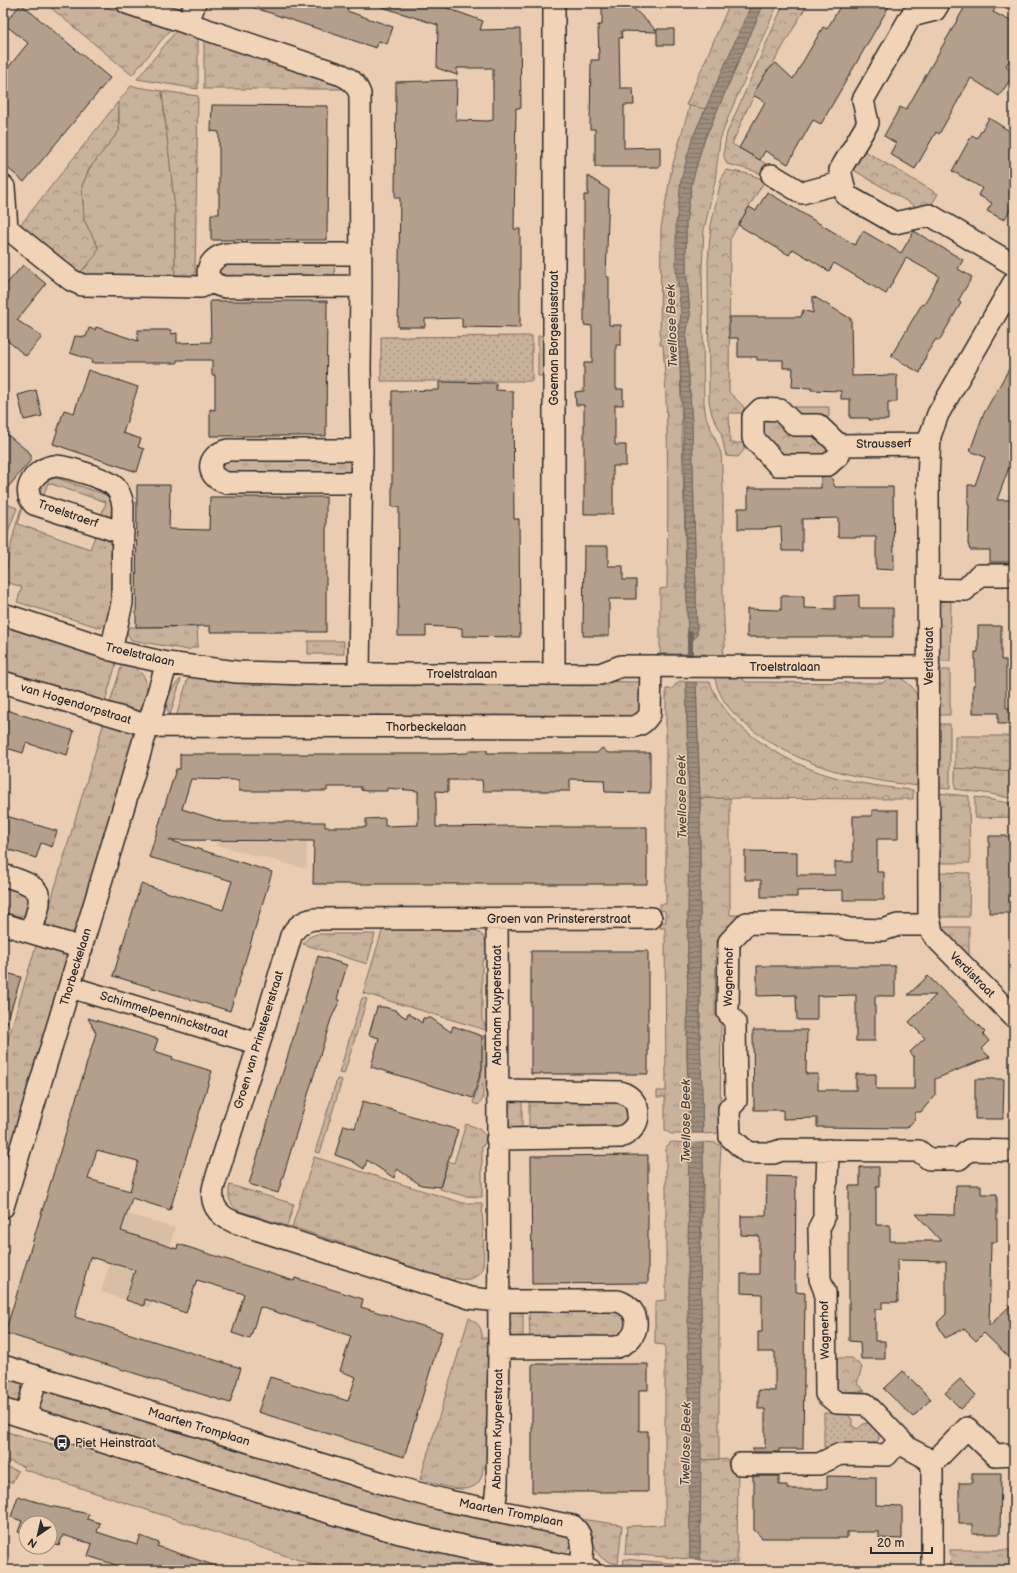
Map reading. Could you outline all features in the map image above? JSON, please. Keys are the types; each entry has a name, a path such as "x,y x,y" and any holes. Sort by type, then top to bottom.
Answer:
{"street":[{"path":"127,3 342,75 351,80 357,86 360,94 360,369 362,483 359,674"},
{"path":"188,23 195,3"},
{"name":"Goeman Borgesiusstraat","path":"554,3 554,674"},
{"path":"939,3 935,10 911,16 863,100 868,123 840,170 846,195 895,223 930,215 1014,265"},
{"path":"772,175 802,193 843,182"},
{"path":"3,186 5,229 70,280 82,285 201,286 211,282"},
{"path":"361,254 225,254 212,260 209,277 211,282 217,285 225,286 361,286"},
{"name":"Verdistraat","path":"1014,282 938,414 932,428 929,444 928,805 930,925 935,937 1014,1017"},
{"name":"Strausserf","path":"839,445 929,444"},
{"path":"362,450 228,450 220,452 215,456 211,463 211,470 214,477 227,483 362,483"},
{"path":"111,650 122,603 123,533"},
{"path":"929,589 965,590 979,575 1014,575"},
{"name":"Troelstralaan","path":"3,614 111,650 167,663 237,672 308,674 600,674 621,666 929,667"},
{"name":"Thorbeckelaan","path":"3,1207 9,1165 70,987 167,663"},
{"name":"Thorbeckelaan","path":"148,726 632,727 640,725 650,714 651,666"},
{"name":"van Hogendorpstraat","path":"3,682 148,726"},
{"path":"3,875 32,885 36,890 40,904 31,932"},
{"name":"Groen van Prinstererstraat","path":"498,1301 470,1298 234,1222 221,1215 217,1210 212,1200 213,1189 259,1044 291,936 295,929 302,923 314,919 651,918"},
{"name":"Abraham Kuyperstraat","path":"494,1511 497,1486 499,1348 497,919"},
{"name":"Wagnerhof","path":"930,925 898,925 883,930 849,929 833,924 747,923 729,942 728,1013 735,1022 736,1101 729,1109 730,1136 748,1153 773,1153 782,1150 919,1150 929,1159 959,1159 969,1150 1014,1151"},
{"path":"3,924 82,948"},
{"name":"Schimmelpenninckstraat","path":"70,987 259,1044"},
{"path":"497,1090 620,1092 632,1098 637,1106 638,1114 637,1122 632,1130 620,1137 497,1139"},
{"name":"Wagnerhof","path":"828,1150 827,1181 824,1189 824,1218 819,1228 820,1279 825,1292 826,1394 837,1403 866,1404 908,1448 923,1456 932,1464"},
{"path":"498,1301 618,1301 630,1307 635,1315 637,1323 635,1332 630,1340 617,1347 499,1348"},
{"name":"Maarten Tromplaan","path":"3,1366 392,1486 448,1501 494,1511 566,1523 578,1530 583,1542 584,1570 473,1550 398,1532 306,1505 3,1410"},
{"path":"25,1417 37,1377"},
{"path":"932,1570 932,1464 967,1428 995,1455 1014,1454"},
{"path":"740,1464 819,1464 840,1454 888,1454 900,1440"}],"shaded area":[{"path":"752,3 764,3 703,143 692,182 686,222 686,268 690,314 686,336 692,424 697,635 693,640 688,640 683,424 679,336 681,311 676,271 676,223 681,180 692,139"},
{"path":"686,682 696,682 700,798 700,1038 703,1167 700,1255 702,1361 700,1560 690,1559 688,1305 689,1103 687,1057 689,798"},
{"path":"223,822 307,822 307,869 216,845"},
{"path":"125,1213 175,1228 150,1308 101,1292 110,1263 92,1258"}],"green space":[{"path":"45,3 94,3 171,29 132,75"},
{"path":"730,3 752,3 706,109 686,105"},
{"path":"764,3 778,3 729,115 720,140 715,181 704,230 702,268 704,403 706,417 721,453 723,488 723,597 725,646 723,650 723,659 707,659 706,654 660,654 660,589 667,588 668,497 665,375 663,345 660,345 661,228 672,167 690,105 706,109 692,139 680,292 681,311 679,336 688,640 697,635 692,424 686,336 690,314 686,268 686,222 692,182 703,143"},
{"path":"784,3 808,3 748,107 732,144 770,166 764,175 727,164 724,156 724,149 727,133"},
{"path":"177,30 198,38 198,89 137,79"},
{"path":"204,40 338,85 343,89 204,89"},
{"path":"131,86 162,91 175,209 175,276 78,275 87,266 98,247 84,220 82,186 89,169 119,131 119,101"},
{"path":"162,91 198,96 195,276 175,276 175,209"},
{"path":"118,102 119,131 89,169 82,186 84,220 98,247 96,255 78,275 18,228"},
{"path":"861,149 938,194 930,207 920,209 850,168"},
{"path":"726,170 749,174 765,180 730,239 729,392 744,407 744,413 729,413 730,443 744,443 744,450 738,457 726,456 721,432 712,415 709,401 708,261 711,225 722,176"},
{"path":"334,259 335,283 222,281 217,269 223,261"},
{"path":"532,336 532,381 381,381 381,337"},
{"path":"538,336 547,336 546,376 538,376"},
{"path":"791,407 829,407 829,416 827,418 798,418"},
{"path":"765,417 813,433 829,448 829,453 825,457 781,457 760,437 760,421"},
{"path":"221,458 348,459 350,464 349,473 227,478 218,462"},
{"path":"57,478 106,495 112,504 112,515 108,518 101,516 106,502 48,483 43,497 41,496 39,489 42,484"},
{"path":"6,504 17,508 9,529 3,559 3,508"},
{"path":"21,509 18,524 90,549 96,534 109,542 112,547 114,561 114,583 109,618 101,628 17,602 22,587 6,582 3,591 16,524"},
{"path":"951,597 950,661 938,661 938,598"},
{"path":"3,626 42,639 117,660 104,705 3,673"},
{"path":"124,627 197,627 198,647 188,650 131,640"},
{"path":"308,641 344,641 344,654 308,654"},
{"path":"123,661 139,671 145,679 147,690 145,703 141,712 136,713 109,706"},
{"path":"938,670 950,670 950,715 938,715"},
{"path":"189,675 641,682 641,698 637,712 630,719 175,720"},
{"path":"714,676 739,676 746,682 883,683 889,676 904,680 912,687 918,697 919,786 853,776 793,755 754,731 735,714 723,699"},
{"path":"181,679 170,715 167,700 174,686"},
{"path":"680,681 686,682 689,798 687,1057 689,1134 671,1134 665,1130 665,1097 657,1097 657,1091 666,1091 665,928 660,928 661,922 666,922 665,911 660,910 660,904 666,904 666,689 672,689"},
{"path":"696,682 710,682 718,699 730,716 762,744 781,755 800,765 838,778 876,786 913,790 913,799 700,798"},
{"path":"104,722 127,729 132,733 134,741 75,930 69,934 47,927 46,918"},
{"path":"938,724 950,724 950,789 937,788"},
{"path":"955,736 1014,736 1014,772 955,768"},
{"path":"955,768 1014,772 1014,799 955,789"},
{"path":"937,793 969,796 970,863 941,863 938,861"},
{"path":"975,797 1014,804 1014,817 975,818"},
{"path":"700,798 730,798 730,915 744,915 716,942 715,1014 721,1020 720,1133 703,1134 700,1038"},
{"path":"941,872 970,873 969,917 938,917 938,874"},
{"path":"3,881 21,888 31,902 27,914 17,917 3,916"},
{"path":"941,927 969,927 969,959 944,933"},
{"path":"383,928 467,929 475,930 483,936 487,944 488,953 482,962 482,1020 488,1029 486,1030 363,993"},
{"path":"317,934 375,934 367,964 303,944 309,937"},
{"path":"37,942 61,949 68,957 9,1150 3,1154 3,1056"},
{"path":"362,998 367,999 344,1074 339,1073"},
{"path":"484,1035 487,1037 487,1084 483,1084 483,1099 478,1105 473,1103 482,1071 482,1043"},
{"path":"337,1079 342,1080 320,1153 315,1152"},
{"path":"522,1097 522,1132 517,1132 507,1124 506,1115 508,1106 513,1099"},
{"path":"529,1097 614,1097 629,1106 626,1127 529,1132"},
{"path":"466,1124 478,1128 487,1137 487,1140 482,1147 482,1197 464,1196 440,1189 448,1161 454,1163"},
{"path":"671,1142 689,1143 688,1305 690,1559 625,1554 627,1526 665,1525 665,1345 655,1344 655,1301 666,1300 666,1147"},
{"path":"703,1142 716,1143 721,1146 719,1183 719,1459 700,1460 702,1361 700,1255 703,1205"},
{"path":"314,1157 463,1203 482,1203 484,1257 480,1273 470,1279 455,1278 452,1283 356,1253 357,1248 292,1227"},
{"path":"230,1185 294,1204 287,1226 239,1211 231,1203 229,1193"},
{"path":"523,1306 523,1341 515,1339 508,1333 509,1311"},
{"path":"613,1306 629,1319 621,1338 530,1342 529,1307"},
{"path":"469,1318 479,1326 482,1338 489,1338 489,1467 483,1468 481,1479 475,1485 468,1488 459,1489 420,1479"},
{"path":"834,1358 852,1358 862,1367 857,1384 865,1391 841,1392 834,1386"},
{"path":"3,1376 24,1382 25,1390 17,1405 3,1400"},
{"path":"45,1388 566,1534 572,1541 571,1546 563,1555 489,1542 399,1521 309,1495 38,1411 39,1395"},
{"path":"824,1413 847,1414 852,1419 852,1426 858,1429 863,1424 870,1423 879,1431 879,1439 875,1445 861,1447 824,1447"},
{"path":"3,1431 63,1447 65,1441 351,1530 467,1559 526,1570 329,1570 23,1469 24,1467 3,1459"},
{"path":"738,1459 737,1563 700,1560 700,1460"},
{"path":"3,1466 18,1471 12,1483 3,1480"},
{"path":"580,1519 622,1525 618,1564 607,1561 600,1556 596,1551 591,1531 587,1524"},
{"path":"950,1550 1014,1550 1014,1570 951,1570"},
{"path":"624,1559 680,1564 679,1570 623,1564"}],"pier":[{"path":"687,1134 705,1134 705,1142 687,1143"}],"building":[{"path":"253,3 350,3 347,11 393,27 387,44 379,41 376,48 252,7"},
{"path":"380,3 433,3 483,21 480,30 520,29 521,108 516,108 514,229 520,229 520,328 462,327 462,318 425,319 425,327 398,327 400,198 395,198 396,82 457,80 456,120 488,121 493,120 493,68 457,68 457,75 437,68 438,25 379,6"},
{"path":"602,3 628,3 657,31 657,29 674,29 674,45 657,45 657,32 621,31 622,38 619,38 620,88 633,88 634,105 624,105 624,148 660,147 660,167 595,167 595,129 590,129 591,60 599,60 598,25 602,25"},
{"path":"842,3 891,3 821,124 813,120 788,164 765,151 760,160 739,148 765,102 753,95 767,71 776,63 793,79 823,27 827,29"},
{"path":"967,3 998,3 993,12 1014,23 1014,52 1006,66 1014,71 1014,74 999,96 971,78 939,134 936,132 915,169 890,154 896,143 884,136 900,107 906,110"},
{"path":"21,4 110,78 24,182 3,164 3,74 28,43 4,24"},
{"path":"212,105 328,106 327,240 211,240 211,214 219,214 219,132 211,131"},
{"path":"989,118 1014,134 1014,203 1004,220 987,211 992,203 978,195 982,188 952,171 972,135 977,138"},
{"path":"588,176 609,190 606,277 609,277 609,325 621,325 621,345 616,345 616,389 623,389 623,405 615,405 615,445 626,445 626,466 613,466 613,514 584,514 584,405 576,405 575,392 584,391 584,363 592,363 592,326 584,325 584,195 588,195"},
{"path":"767,192 855,245 863,231 901,253 914,231 963,260 958,269 972,277 958,301 961,303 939,341 936,339 927,353 920,373 891,356 922,304 924,305 939,276 906,258 886,294 834,263 829,271 793,249 789,255 738,225 749,207 756,211"},
{"path":"23,265 46,284 17,320 42,337 26,356 3,337 3,288"},
{"path":"813,296 851,319 852,376 897,375 897,402 888,402 888,420 850,418 850,399 841,399 841,391 811,390 811,388 792,387 793,368 783,368 783,360 757,360 757,357 738,357 738,338 729,338 729,317 801,317 803,310 813,313"},
{"path":"210,301 327,301 326,436 210,436 210,409 215,410 215,375 212,375 212,360 177,360 177,363 91,363 92,360 70,353 75,336 86,337 89,328 95,330 96,327 138,341 138,330 171,330 171,334 177,333 177,343 211,342"},
{"path":"1014,360 1014,454 997,500 1012,500 1013,562 990,562 990,550 970,550 968,544 968,485 975,485 985,457 970,451 983,415"},
{"path":"88,370 138,387 123,433 141,439 138,447 144,449 137,472 53,444 64,410 74,413"},
{"path":"439,382 496,383 496,390 513,391 514,519 519,519 520,637 462,636 462,628 426,626 426,636 398,636 399,507 392,507 392,391 439,390"},
{"path":"36,390 42,416 24,420 18,395"},
{"path":"3,431 31,454 31,460 3,493"},
{"path":"831,476 835,487 893,487 894,570 876,569 876,537 838,537 838,518 802,519 802,551 782,551 781,527 738,529 738,508 748,508 748,488 821,488 821,477"},
{"path":"137,485 170,485 169,529 209,530 210,497 326,497 326,632 210,632 210,626 136,627"},
{"path":"584,546 608,546 608,566 623,566 623,580 636,580 636,599 609,599 609,636 583,636"},
{"path":"859,595 859,608 893,608 893,637 747,637 747,609 781,610 781,596 804,596 804,608 835,609 835,596"},
{"path":"978,626 1001,626 1001,660 1006,660 1006,708 1014,708 1014,724 998,724 998,713 973,713 973,685 975,685 975,652 978,652"},
{"path":"3,709 74,731 67,755 26,743 23,753 3,747"},
{"path":"602,748 608,753 650,753 650,793 605,792 604,780 570,779 570,791 483,791 482,780 448,780 448,792 436,791 436,827 647,827 647,884 313,884 314,841 169,840 272,872 230,1011 113,976 141,884 223,910 232,881 149,857 176,769 180,769 180,754 444,754 467,753 471,750 487,750 487,753 597,753","holes":["191,779 239,780 239,791 327,791 327,787 361,787 361,790 366,791 387,791 387,788 418,791 418,825 385,826 385,818 366,819 366,827 325,827 325,822 223,822 182,809"]},
{"path":"872,810 898,810 898,839 877,839 877,872 884,872 884,900 843,900 843,890 797,891 797,897 761,897 761,880 745,880 745,851 797,852 797,875 835,875 835,862 853,862 853,816 872,816"},
{"path":"3,815 57,831 52,847 41,843 36,858 3,848"},
{"path":"989,836 1014,836 1014,913 989,913"},
{"path":"531,951 648,951 648,1074 531,1074"},
{"path":"318,956 347,965 337,999 340,1000 331,1019 278,1193 249,1184"},
{"path":"757,966 895,966 895,996 875,996 875,1041 856,1041 856,995 817,996 817,1020 797,1020 796,995 757,996"},
{"path":"3,972 21,977 7,1023 3,1022"},
{"path":"928,976 985,1032 983,1034 989,1041 981,1049 990,1057 935,1079 935,1095 921,1112 915,1112 915,1119 907,1128 817,1127 817,1118 783,1119 783,1110 754,1110 753,1030 807,1030 806,1074 818,1074 818,1090 856,1090 856,1074 876,1074 876,1089 914,1089 914,1057 910,1052 925,1038 909,1022 936,995 908,995"},
{"path":"377,1007 395,1010 406,1018 408,1013 422,1023 423,1018 431,1018 451,1032 453,1026 482,1036 482,1068 473,1098 371,1067 379,1038 369,1035"},
{"path":"88,1018 158,1039 154,1051 173,1057 172,1059 212,1071 170,1210 132,1198 121,1231 177,1249 178,1244 294,1281 295,1278 363,1299 361,1307 442,1332 404,1457 258,1412 270,1377 348,1401 356,1377 340,1371 351,1336 260,1307 250,1339 232,1333 244,1294 197,1280 186,1313 145,1299 144,1306 126,1300 135,1270 90,1257 75,1317 241,1368 230,1403 5,1333 96,1033","holes":["97,1150 138,1161 130,1191 88,1179"]},
{"path":"975,1079 1004,1079 1003,1119 975,1119"},
{"path":"363,1101 458,1130 440,1187 421,1185 397,1169 394,1178 367,1160 364,1169 352,1161 335,1155 344,1125 355,1128"},
{"path":"648,1155 648,1283 532,1284 531,1156"},
{"path":"860,1167 879,1167 879,1187 876,1187 876,1225 890,1225 890,1241 941,1241 916,1214 955,1215 956,1185 981,1185 981,1194 997,1194 997,1242 991,1242 989,1326 1014,1302 1014,1362 984,1333 976,1341 964,1329 945,1338 937,1323 946,1314 946,1261 897,1260 898,1302 882,1302 882,1309 875,1309 875,1319 873,1319 875,1321 875,1341 885,1341 885,1359 861,1359 860,1342 849,1341 849,1186 860,1186"},
{"path":"767,1176 796,1177 795,1284 796,1292 805,1293 803,1449 779,1449 779,1452 753,1452 753,1448 765,1448 765,1409 758,1409 758,1390 775,1391 775,1352 758,1352 758,1332 762,1332 762,1294 741,1293 741,1274 759,1274 759,1236 741,1235 741,1216 766,1216"},
{"path":"532,1364 648,1364 648,1390 639,1390 639,1431 648,1431 648,1492 532,1492"},
{"path":"903,1371 931,1399 913,1417 884,1389"},
{"path":"960,1379 976,1395 961,1409 945,1393"},
{"path":"972,1473 1001,1473 1000,1534 972,1534 972,1524 959,1524 959,1483 972,1483"},
{"path":"753,1476 779,1476 779,1485 787,1485 787,1489 827,1489 827,1476 876,1477 876,1505 902,1506 902,1539 879,1538 879,1532 847,1532 847,1538 762,1538 754,1530"},
{"path":"18,1496 50,1506 89,1514 87,1519 100,1523 97,1532 137,1545 141,1536 159,1543 157,1546 219,1567 219,1570 131,1570 88,1556 92,1544 63,1535 58,1546 58,1515 18,1515 18,1520 11,1517"}],"waterway":[{"name":"Twellose Beek","path":"690,634 690,662"}],"place":[{"name":"Piet Heinstraat","path":"62,1443"}]}
